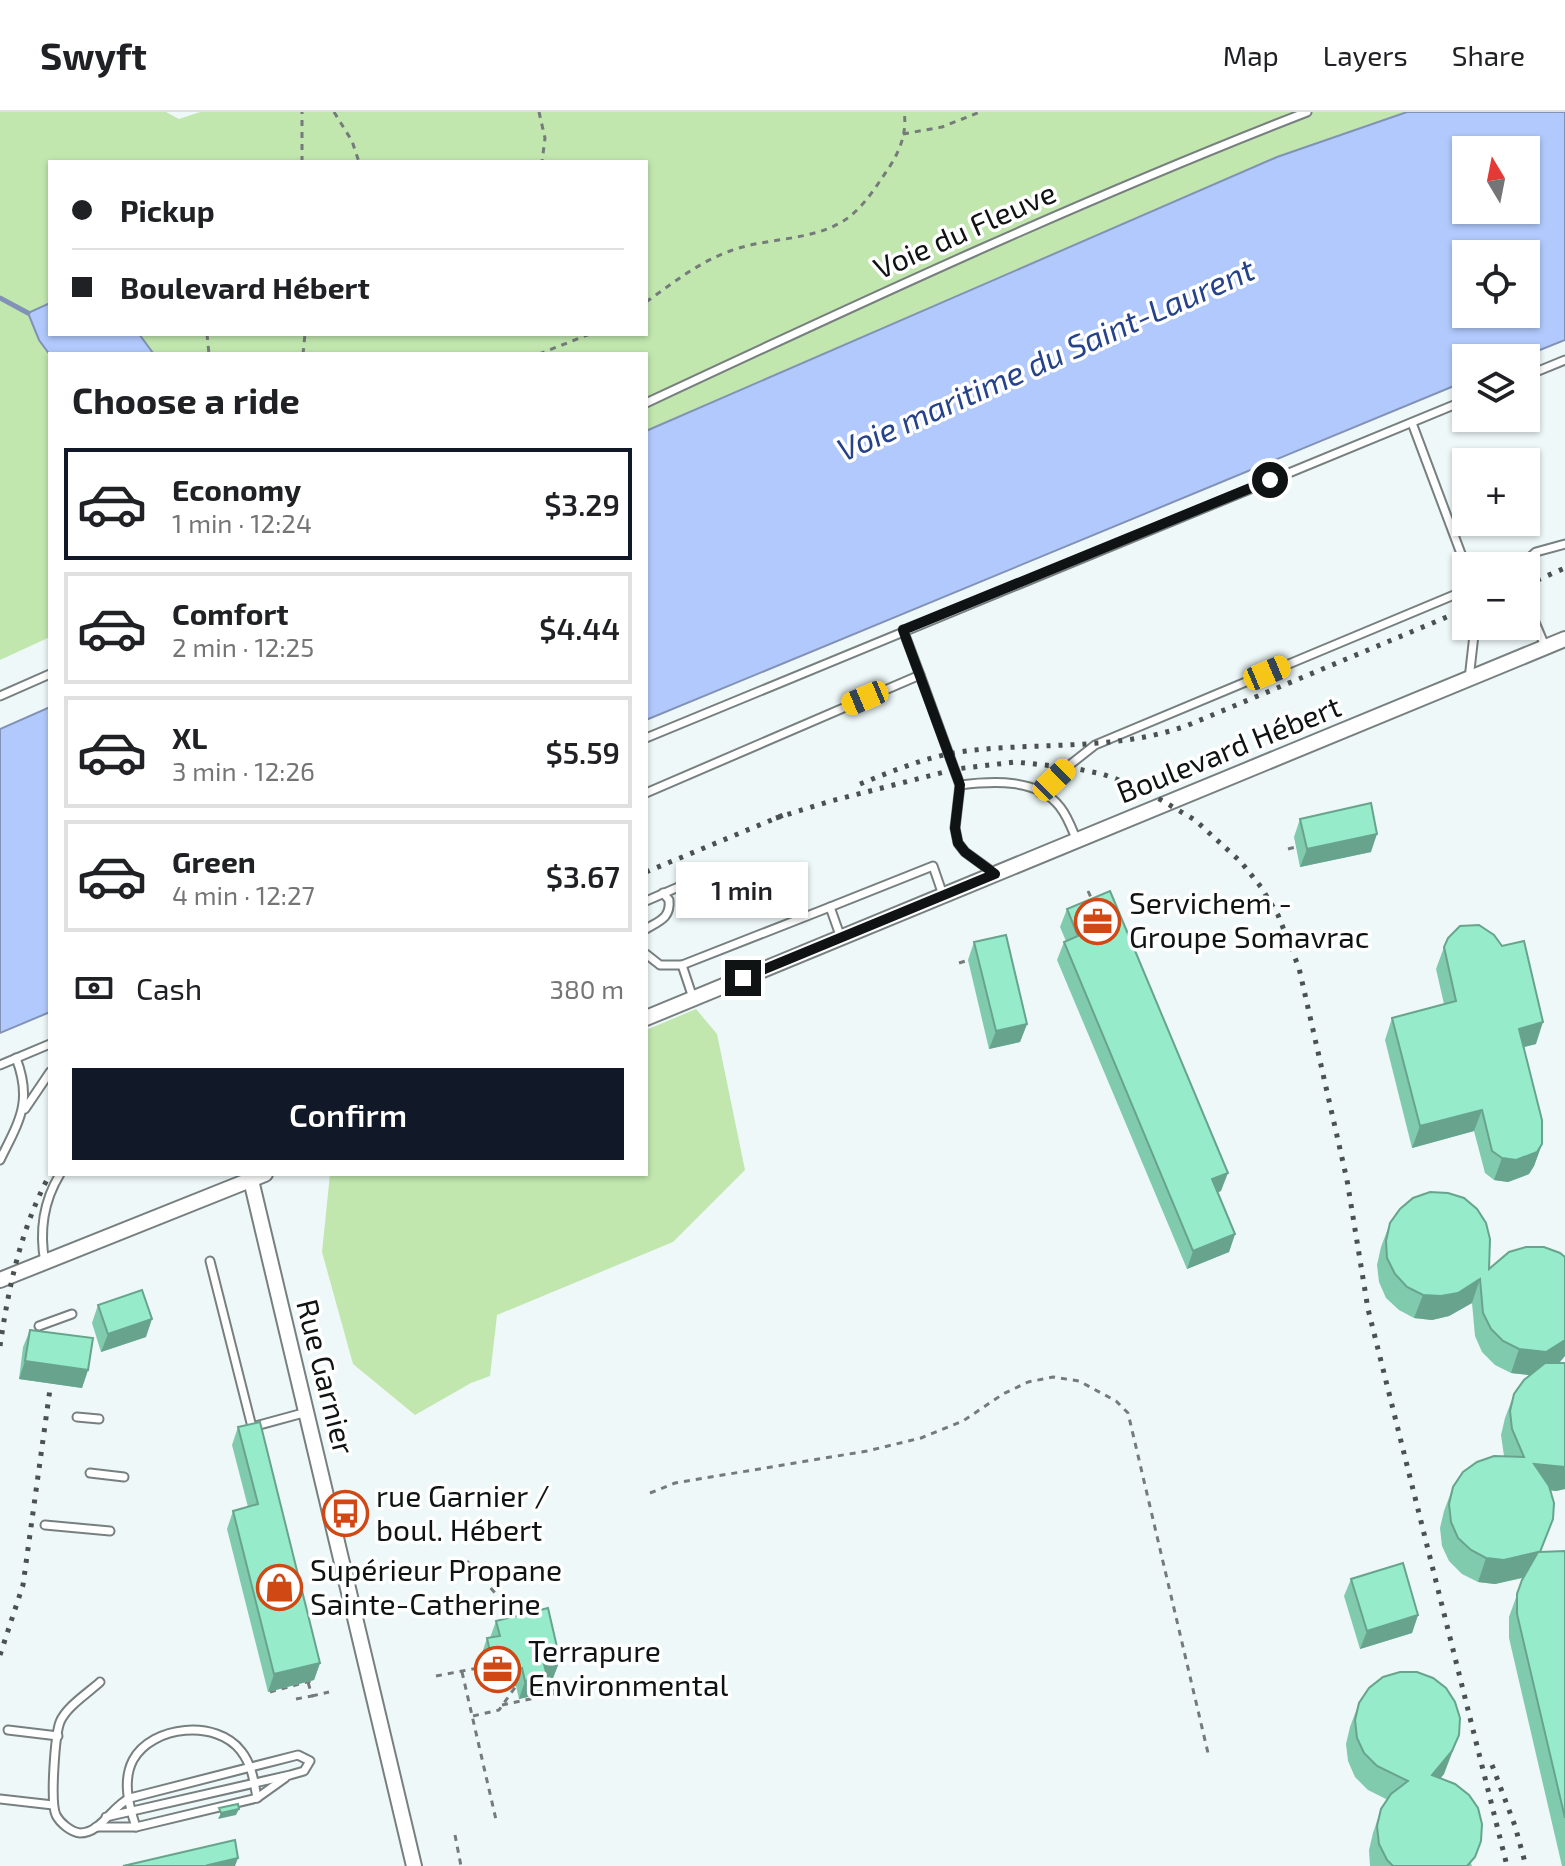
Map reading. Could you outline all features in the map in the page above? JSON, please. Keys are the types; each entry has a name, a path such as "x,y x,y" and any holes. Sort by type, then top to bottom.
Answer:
{"street":[{"name":"Boulevard Hébert","path":"648,1017 1565,639"},
{"path":"0,1280 258,1177"},
{"name":"Rue Garnier","path":"258,1177 307,1412 414,1866"}],"lane":[{"name":"Voie du Fleuve","path":"648,402 1083,205 1223,144 1307,112"},
{"path":"1540,370 1565,360"},
{"path":"648,737 1452,406"},
{"path":"1412,423 1460,552"},
{"path":"1536,552 1565,544"},
{"path":"1040,793 1095,745 1452,596"},
{"path":"903,630 960,785 955,828 958,843 965,852 995,874"},
{"path":"1540,633 1546,647"},
{"path":"1469,679 1473,640"},
{"path":"0,696 48,675"},
{"path":"648,792 920,675"},
{"path":"960,785 994,781 1040,793 1058,804 1077,841"},
{"path":"648,956 660,965 682,965 933,866 943,896"},
{"path":"648,900 697,879"},
{"path":"648,928 666,917 670,910 669,900 663,893"},
{"path":"830,907 841,938"},
{"path":"682,965 693,998"},
{"path":"0,1065 48,1045"},
{"path":"16,1058 25,1086 22,1114"},
{"path":"0,1160 22,1114 48,1075"},
{"path":"45,1263 41,1230 44,1212 59,1176"},
{"path":"210,1261 252,1427 307,1412"},
{"path":"39,1326 72,1314"},
{"path":"77,1417 99,1419"},
{"path":"90,1473 124,1477"},
{"path":"45,1525 110,1531"},
{"path":"100,1682 61,1720 58,1736 53,1805 60,1820 73,1831 81,1833 96,1827 136,1827 257,1798 290,1775"},
{"path":"8,1730 58,1736"},
{"path":"136,1827 128,1799 132,1762 147,1744 170,1733 193,1730 225,1737 243,1753 251,1767 257,1798"},
{"path":"96,1827 106,1817 128,1799 298,1755 310,1761 304,1771 290,1775 106,1817"},
{"path":"0,1799 53,1805"}],"path":[{"path":"302,112 302,160"},
{"path":"334,112 352,141 358,160"},
{"path":"539,112 545,138 542,160"},
{"path":"648,301 692,269 731,251 839,224 868,197 895,159 903,134 904,112"},
{"path":"903,134 942,127 980,112"},
{"path":"544,352 585,336"},
{"path":"1288,849 1296,847"},
{"path":"1088,891 1092,901"},
{"path":"959,963 976,958"},
{"path":"650,1493 675,1483 867,1451 921,1438 963,1421 1003,1394 1028,1382 1053,1377 1079,1381 1116,1401 1128,1413 1208,1753"},
{"path":"467,1561 495,1593 512,1623"},
{"path":"436,1676 483,1667"},
{"path":"270,1692 314,1680 311,1668"},
{"path":"462,1672 497,1824"},
{"path":"502,1705 558,1693 538,1681"},
{"path":"308,1682 312,1696"},
{"path":"472,1716 499,1710 516,1686"},
{"path":"296,1699 329,1692"},
{"path":"455,1835 461,1866"}],"green space":[{"path":"0,112 166,112 179,119 200,112 1407,112 1277,157 648,430 648,352 151,352 140,336 648,336 648,160 48,160 48,304 28,313 39,340 48,352 48,638 0,660"},
{"path":"696,1009 717,1034 745,1170 673,1242 497,1315 490,1376 471,1383 415,1415 353,1364 322,1252 330,1176 648,1176 648,1029"}],"water":[{"name":"Voie maritime du Saint-Laurent","path":"1407,112 1565,112 1565,340 1540,350 1540,344 1452,344 1452,387 648,719 648,430 1277,157"},
{"path":"48,304 48,336 140,336 152,352 48,352 39,340 28,313"},
{"path":"48,708 48,1013 0,1033 0,729"}],"building":[{"path":"1371,803 1377,834 1307,849 1300,819"},
{"path":"1110,891 1228,1173 1212,1179 1235,1234 1193,1251 1064,942 1078,936 1067,909"},
{"path":"1479,925 1494,935 1502,946 1524,941 1543,1022 1519,1029 1542,1120 1542,1144 1537,1152 1516,1160 1502,1158 1492,1151 1482,1110 1420,1126 1392,1018 1456,1001 1444,947 1460,926"},
{"path":"1006,935 1027,1024 996,1031 974,942"},
{"path":"1430,1192 1464,1198 1477,1209 1486,1223 1490,1239 1489,1269 1509,1252 1526,1247 1544,1247 1565,1257 1565,1340 1546,1352 1519,1349 1503,1341 1491,1329 1483,1313 1480,1279 1458,1293 1423,1295 1407,1287 1395,1274 1387,1258 1386,1241 1390,1223 1413,1198"},
{"path":"142,1290 152,1319 108,1334 98,1305"},
{"path":"30,1330 93,1338 88,1370 25,1361"},
{"path":"1545,1363 1565,1363 1565,1467 1534,1464 1549,1486 1554,1503 1553,1519 1540,1552 1565,1551 1565,1818 1517,1614 1517,1594 1538,1552 1504,1560 1486,1558 1471,1550 1458,1538 1451,1522 1449,1504 1453,1487 1463,1472 1477,1462 1494,1456 1524,1457 1512,1429 1510,1411 1514,1394 1524,1380"},
{"path":"260,1422 320,1663 274,1674 233,1511 258,1504 238,1427"},
{"path":"1403,1563 1418,1615 1367,1631 1351,1579"},
{"path":"548,1608 560,1660 544,1664 547,1676 525,1681 522,1668 509,1671 506,1657 492,1661 487,1638 500,1636 496,1621"},
{"path":"1400,1672 1417,1672 1433,1678 1446,1688 1455,1702 1460,1718 1459,1735 1452,1751 1432,1775 1455,1784 1469,1795 1478,1808 1482,1824 1481,1841 1475,1857 1467,1866 1393,1866 1379,1844 1377,1826 1381,1809 1391,1794 1408,1781 1377,1766 1364,1753 1357,1738 1355,1720 1359,1703 1369,1688 1383,1677"},
{"path":"238,1804 239,1809 221,1813 219,1808"},
{"path":"235,1840 238,1858 209,1866 123,1866"}],"waterway":[{"path":"0,298 28,313"}],"railway":[{"path":"1540,579 1565,568"},
{"path":"860,784 952,753 1104,743 1159,734 1186,726 1452,615"},
{"path":"776,818 956,769 1015,762 1073,768 1139,787 1195,820 1241,862 1261,887 1278,915 1299,968 1347,1180 1368,1309 1507,1866"},
{"path":"648,871 786,814"},
{"path":"0,1346 18,1257 31,1215 49,1176"},
{"path":"0,1655 23,1585 50,1389"},
{"path":"1492,1765 1526,1866"}],"place":[{"name":"Servichem - Groupe Somavrac","path":"1098,921"},
{"name":"rue Garnier / boul. Hébert","path":"345,1514"},
{"name":"Supérieur Propane Sainte-Catherine","path":"279,1588"},
{"name":"Terrapure Environmental","path":"497,1669"}],"route":[{"path":"743,978 995,874 965,852 958,843 955,828 960,785 956,769 903,630 1270,480"}]}
